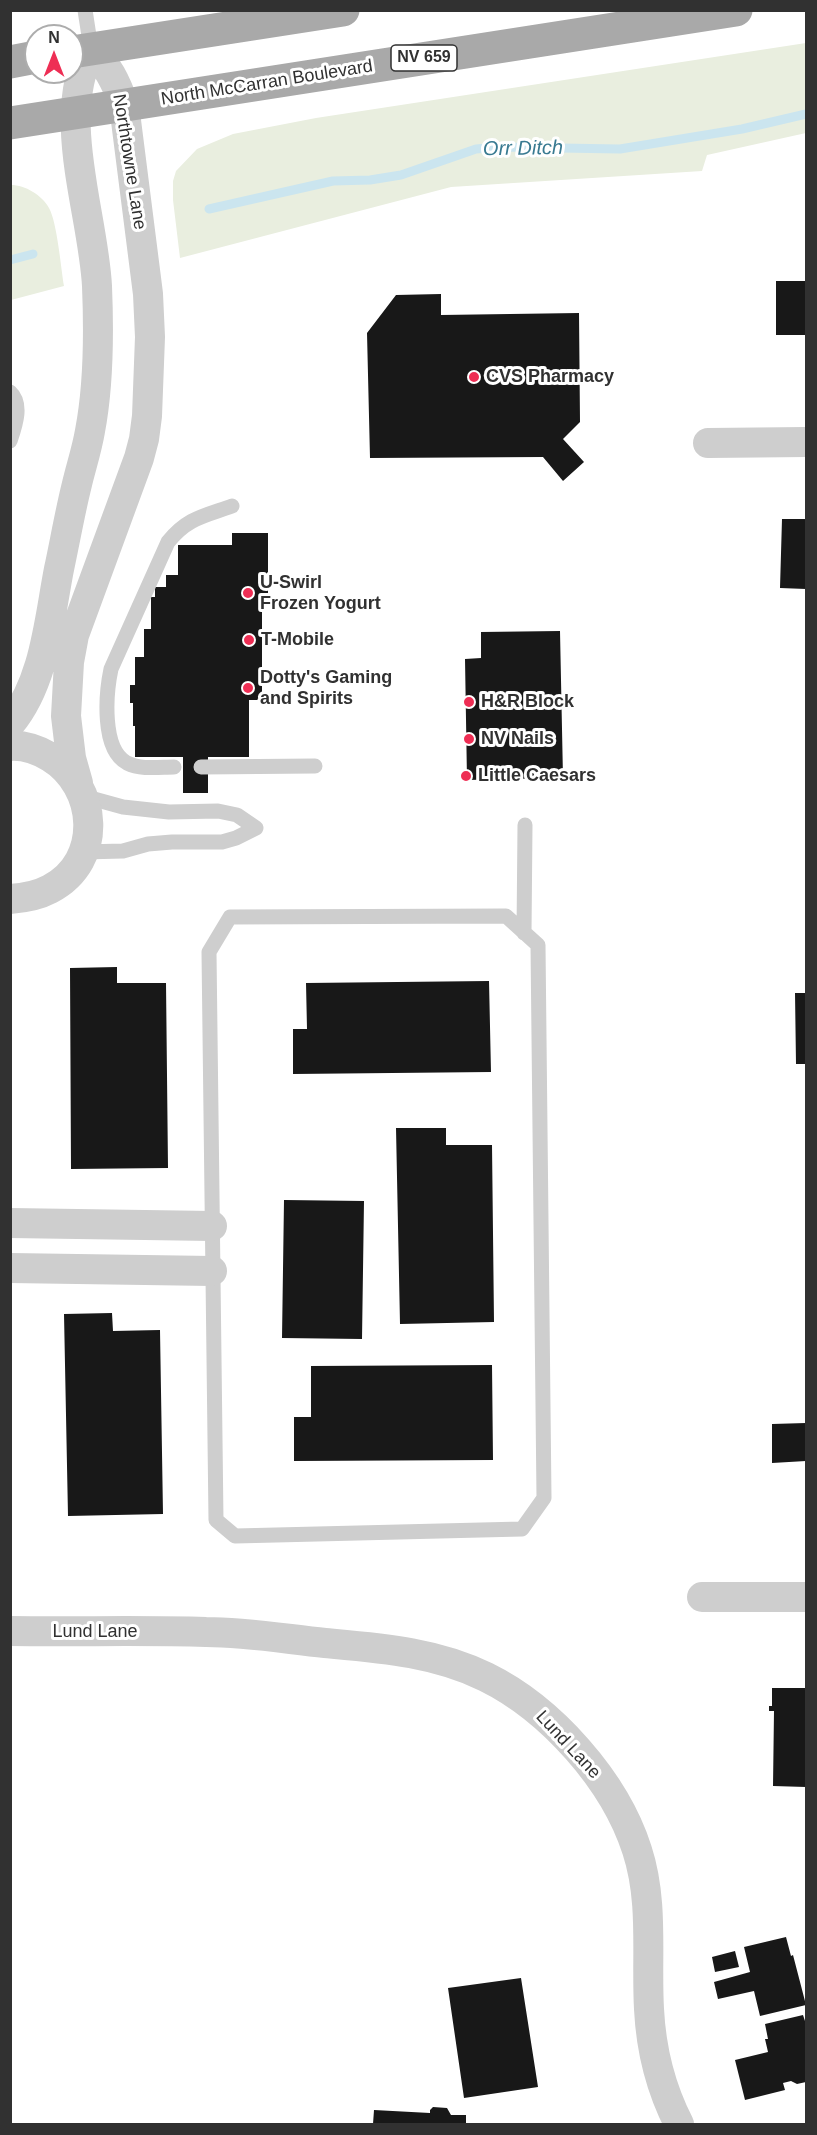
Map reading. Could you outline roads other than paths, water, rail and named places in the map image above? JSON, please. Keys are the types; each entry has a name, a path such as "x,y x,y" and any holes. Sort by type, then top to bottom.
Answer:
{"main road":[{"path":"84,50 343,10"},
{"name":"North McCarran Boulevard","path":"10,123 736,10"}],"street":[{"name":"Northtowne Lane","path":"83,852 89,829 87,805 71,759 66,716 69,662 74,635 90,585 139,458 144,439 150,337 148,294 124,105 119,89 106,64 84,52"},
{"path":"10,724 19,713 33,685 43,650 76,486 90,432 96,385 97,284 74,113 79,84"},
{"path":"708,443 807,442"},
{"path":"10,746 41,752 62,764 81,789"},
{"path":"10,924 28,904 52,889 70,873 83,852"},
{"path":"10,899 29,898 52,889"},
{"path":"10,1223 212,1226"},
{"path":"10,1268 212,1271"},
{"path":"702,1597 807,1597"},
{"name":"Lund Lane","path":"10,1631 208,1632 403,1651 451,1663 486,1677 525,1701 553,1723 605,1784 624,1819 637,1851 645,1888 649,1926 649,2008 652,2046 662,2084 679,2124"}],"lane":[{"path":"10,392 14,395 17,404 16,421 10,441"},
{"path":"174,767 137,767 125,762 115,750 110,735 107,709 107,689 111,669 168,542 179,528 195,519 232,506"},
{"path":"201,767 315,766"},
{"path":"81,789 123,807 169,812 218,811 237,815 256,828 222,842 172,842 148,844 123,851 83,852"},
{"path":"524,933 525,825"},
{"path":"506,916 524,933 538,945 544,1498 522,1529 234,1536 216,1520 209,952 230,917 506,916"}],"waterway":[{"name":"Orr Ditch","path":"209,209 333,181 370,180 401,175 476,149 500,147 620,149 742,129 806,114"},
{"name":"Orr Ditch","path":"10,260 33,254"}],"place":[{"name":"CVS Pharmacy","path":"474,377"},
{"name":"U-Swirl Frozen Yogurt","path":"248,593"},
{"name":"T-Mobile","path":"249,640"},
{"name":"Dotty's Gaming and Spirits","path":"248,688"},
{"name":"H&R Block","path":"469,702"},
{"name":"NV Nails","path":"469,739"},
{"name":"Little Caesars","path":"466,776"}]}
